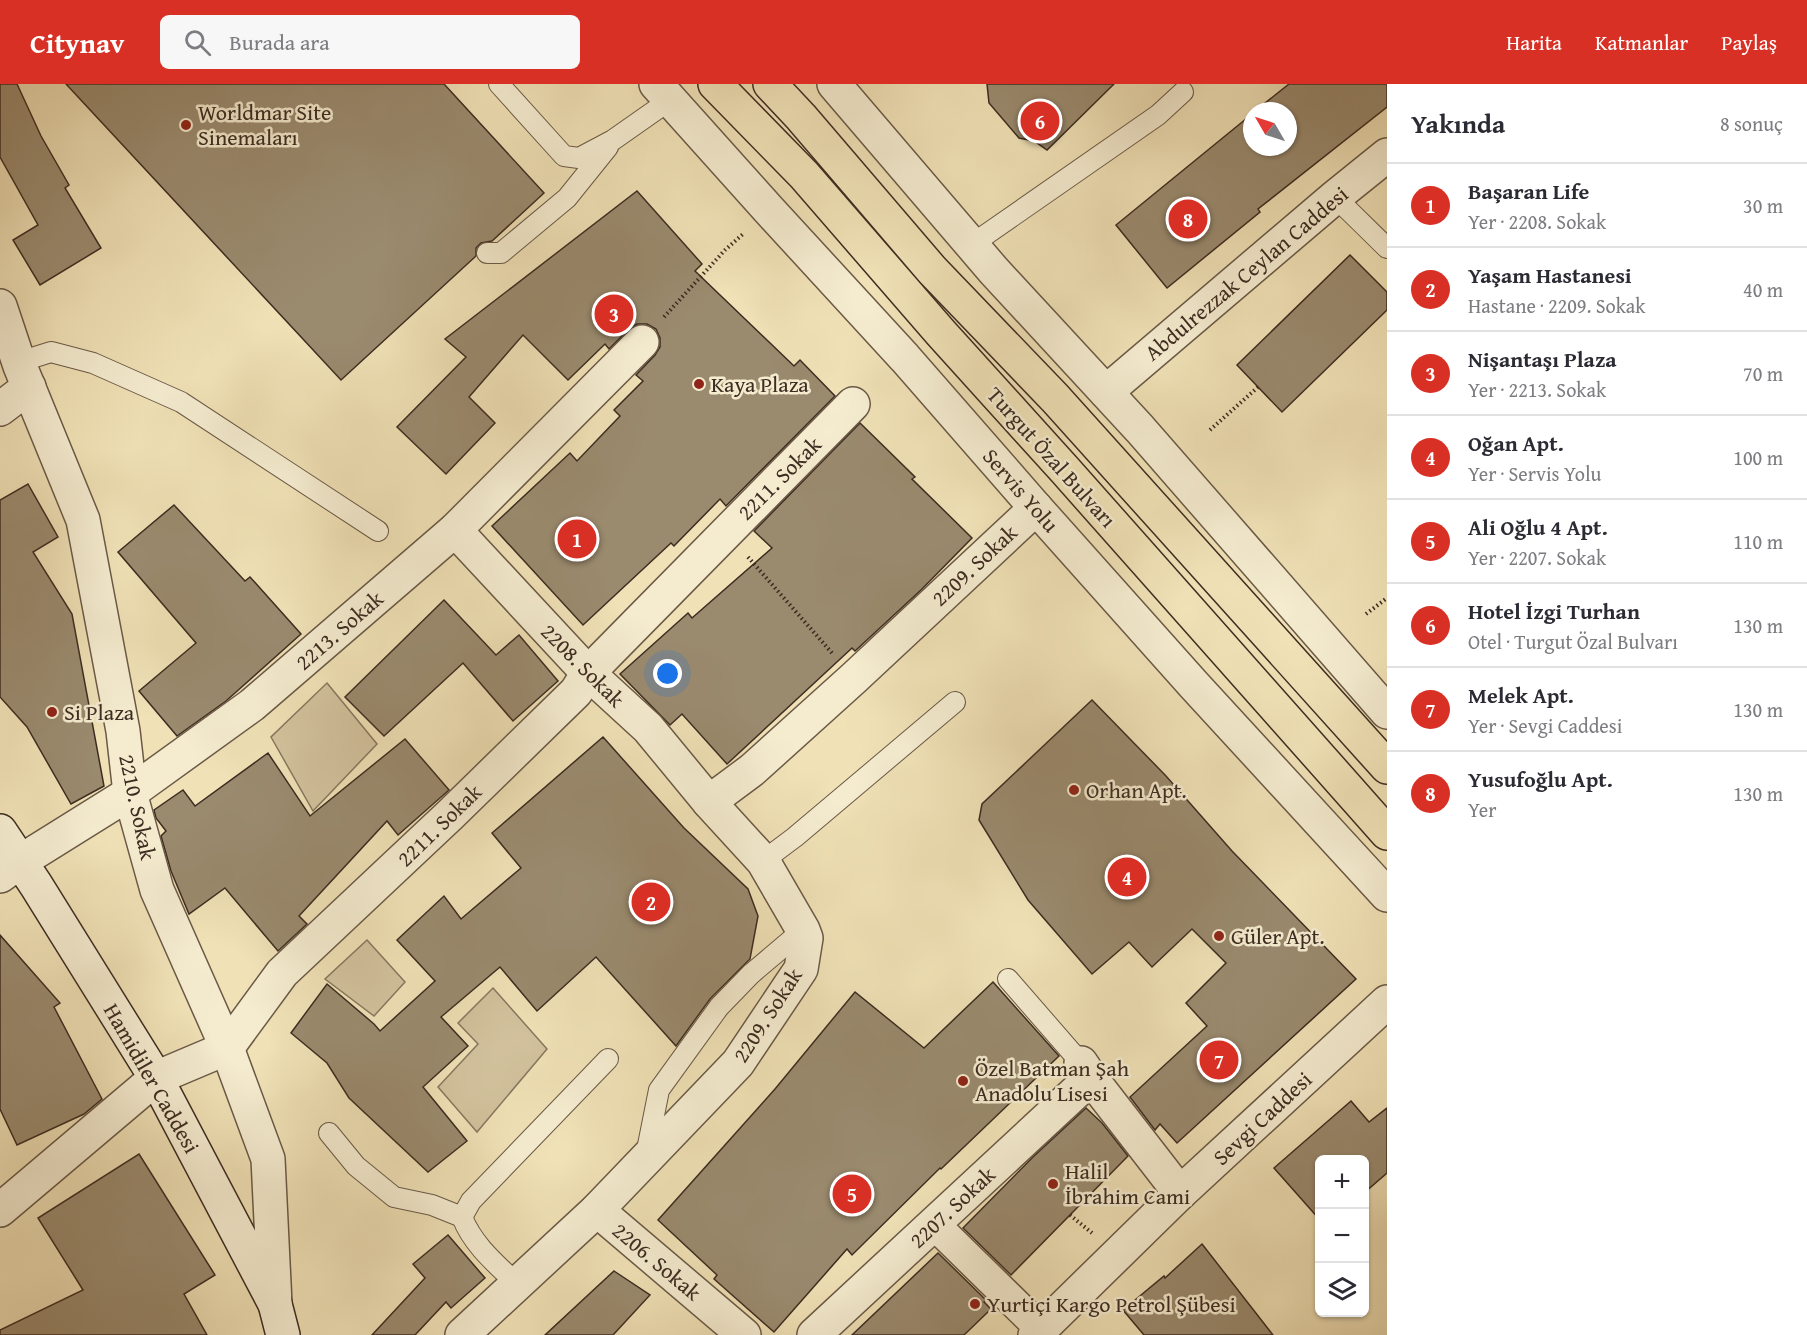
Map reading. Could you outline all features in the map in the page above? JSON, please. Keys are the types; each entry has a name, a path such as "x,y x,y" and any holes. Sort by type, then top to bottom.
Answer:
{"main road":[{"name":"Turgut Özal Bulvarı","path":"715,84 804,175 940,333 1387,832"},
{"name":"Turgut Özal Bulvarı","path":"770,84 932,270 1055,398 1387,767"}],"street":[{"path":"834,84 994,272 1148,437 1387,712"},
{"name":"Servis Yolu","path":"663,92 905,358 1194,685 1387,895"},
{"name":"Abdulrezzak Ceylan Caddesi","path":"1106,392 1387,155"},
{"name":"2210. Sokak","path":"0,306 24,375 83,520 123,731 130,793 157,890 227,1048 268,1159 279,1320"},
{"name":"2213. Sokak","path":"10,869 130,793 252,705 455,530 642,342"},
{"path":"0,409 24,375"},
{"name":"2211. Sokak","path":"227,1048 282,973 450,815 576,692 588,673 853,404"},
{"name":"2209. Sokak","path":"709,802 752,770 1036,508"},
{"name":"2208. Sokak","path":"455,530 588,673 648,728 709,802"},
{"path":"709,802 763,861 803,930"},
{"name":"Hamidiler Caddesi","path":"0,831 10,869 156,1078 279,1320"},
{"name":"2209. Sokak","path":"462,1335 597,1210 738,1063 801,969 806,938 803,930"},
{"name":"Sevgi Caddesi","path":"1038,1332 1180,1193 1387,1002"},
{"path":"0,1210 156,1078 227,1048"},
{"path":"1086,1070 1180,1193"},
{"name":"2207. Sokak","path":"814,1335 934,1224 1086,1070"},
{"name":"2206. Sokak","path":"597,1210 744,1335"},
{"path":"934,1224 1038,1332"}],"lane":[{"path":"499,84 564,156 579,158 613,140"},
{"path":"487,253 501,253 567,198 613,140 663,92"},
{"path":"971,245 1158,115 1184,92"},
{"path":"1335,197 1387,248"},
{"path":"24,375 51,352 93,363 181,402 378,531"},
{"path":"763,861 795,837 955,702"},
{"path":"645,1161 659,1090 719,1007 751,974 803,930"},
{"path":"1008,979 1086,1070"},
{"path":"462,1217 471,1201 608,1059"},
{"path":"329,1132 356,1166 394,1197 432,1205 462,1217 468,1232 483,1251 517,1284"}],"path":[{"path":"642,342 725,250 769,210"},
{"path":"1210,430 1258,387"},
{"path":"725,532 854,678"},
{"path":"1366,614 1387,598"}],"shaded area":[{"path":"327,683 377,744 313,811 271,737"},
{"path":"367,940 405,982 374,1016 325,979"},
{"path":"493,988 547,1049 477,1132 438,1087 478,1044 458,1023"}],"building":[{"path":"0,84 17,84 41,136 69,185 65,188 101,248 40,285 13,240 38,225 0,157"},
{"path":"66,84 444,84 544,193 492,241 481,243 476,248 476,256 341,380"},
{"path":"987,84 1114,84 1047,150 1034,141 1019,138 989,103"},
{"path":"1289,84 1387,84 1387,107 1258,209 1260,212 1167,288 1116,225 1243,121 1243,156 1297,156 1297,102 1266,102"},
{"path":"637,191 702,264 695,271 794,366 800,360 835,396 726,506 720,499 674,546 671,543 583,625 492,526 570,453 577,461 620,416 614,410 643,381 636,375 660,347 660,338 656,329 647,324 637,324 609,349 605,344 568,380 523,335 469,397 495,423 446,474 397,427 466,357 445,339"},
{"path":"1350,255 1387,292 1387,310 1282,412 1237,365"},
{"path":"860,423 915,477 912,479 972,538 922,589 855,651 852,648 727,764 682,714 670,725 620,674 688,613 692,618 772,548 754,531"},
{"name":"Si Plaza","path":"28,484 58,537 33,552 72,614 104,786 71,804 27,727 0,697 0,500"},
{"path":"174,505 245,581 250,577 301,634 226,701 177,736 139,691 196,643 118,552"},
{"path":"444,600 496,655 519,635 558,681 513,721 463,663 384,736 345,697"},
{"path":"1092,700 1166,776 1232,851 1356,979 1177,1143 1160,1124 1155,1130 1130,1097 1207,1026 1186,1003 1226,963 1192,929 1152,967 1129,942 1092,974 1028,900 979,820 982,804"},
{"path":"603,737 684,828 748,889 758,916 750,959 710,999 676,1046 596,957 537,1011 500,967 441,1017 468,1046 423,1087 467,1141 428,1172 349,1098 327,1063 291,1033 327,984 380,1031 435,981 397,940 444,896 461,919 521,868 492,833"},
{"path":"405,739 449,790 398,835 387,821 299,916 307,924 278,951 225,888 189,914 171,871 161,836 166,831 156,818 154,810 183,790 195,806 268,753 310,816"},
{"path":"0,935 60,1003 54,1007 102,1099 84,1114 17,1145 0,1109"},
{"path":"993,982 1059,1056 852,1255 847,1249 774,1332 714,1279 717,1275 658,1220 775,1089 855,992 924,1048"},
{"path":"1351,1101 1369,1122 1387,1108 1387,1173 1369,1189 1369,1155 1315,1155 1315,1214 1274,1168"},
{"name":"Halil İbrahim Cami","path":"1086,1108 1102,1123 1128,1156 1011,1275 963,1228 1033,1157"},
{"path":"139,1154 215,1275 184,1294 207,1335 0,1335 0,1330 83,1290 38,1218"},
{"path":"448,1235 485,1278 451,1308 446,1302 415,1335 372,1335 425,1278 413,1264"},
{"path":"1202,1244 1273,1335 1144,1335 1123,1310 1164,1276 1165,1278"},
{"path":"938,1253 986,1300 984,1302 991,1309 964,1335 852,1335"},
{"path":"614,1271 650,1295 613,1335 545,1335"}],"place":[{"name":"Hotel İzgi Turhan","path":"1040,121"},
{"name":"Worldmar Site Sinemaları","path":"186,125"},
{"name":"Yusufoğlu Apt.","path":"1188,219"},
{"name":"Nişantaşı Plaza","path":"614,314"},
{"name":"Kaya Plaza","path":"699,384"},
{"name":"Başaran Life","path":"577,539"},
{"name":"Si Plaza","path":"52,712"},
{"name":"Orhan Apt.","path":"1074,790"},
{"name":"Oğan Apt.","path":"1127,877"},
{"name":"Yaşam Hastanesi","path":"651,902"},
{"name":"Güler Apt.","path":"1219,936"},
{"name":"Melek Apt.","path":"1219,1060"},
{"name":"Özel Batman Şah Anadolu Lisesi","path":"963,1081"},
{"name":"Halil İbrahim Cami","path":"1053,1184"},
{"name":"Ali Oğlu 4 Apt.","path":"852,1194"},
{"name":"Yurtiçi Kargo Petrol Şübesi","path":"975,1304"}]}
